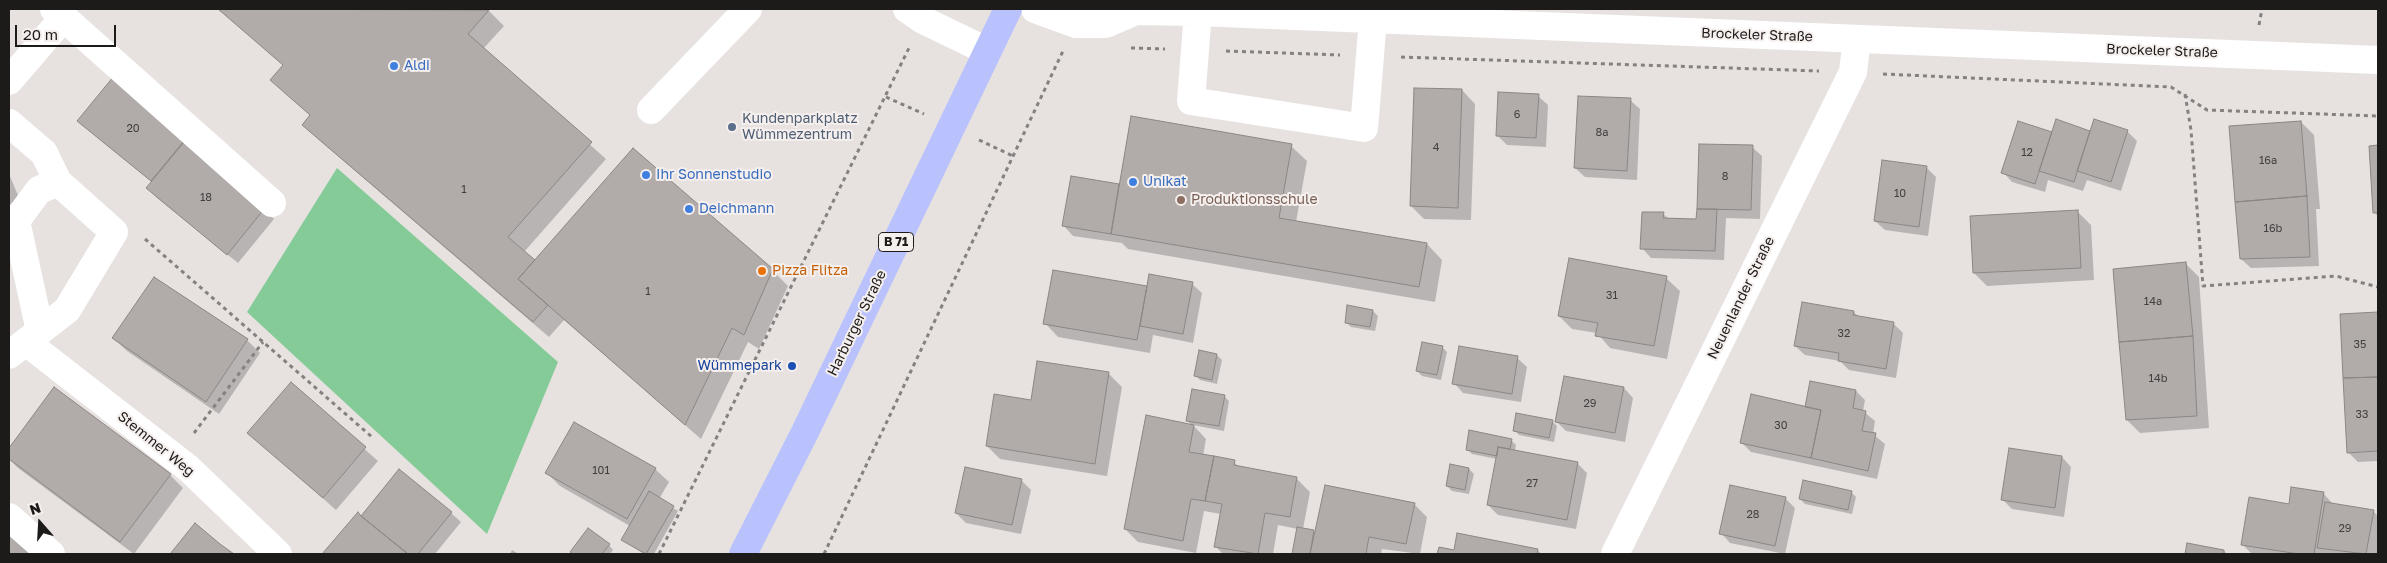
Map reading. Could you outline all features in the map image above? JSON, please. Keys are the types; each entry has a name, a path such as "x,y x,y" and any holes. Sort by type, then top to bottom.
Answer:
{"main road":[{"name":"Harburger Straße","path":"743,554 805,432 1008,9"}],"street":[{"path":"652,110 748,9"},
{"path":"907,9 923,20 987,51"},
{"name":"Brockeler Straße","path":"1034,9 1076,24 1106,24 1135,10 1373,19 1643,19 1857,39 2378,60"},
{"path":"1198,12 1191,101 1364,128 1373,19"},
{"path":"9,81 59,13 272,203"},
{"name":"Neuenlander Straße","path":"1615,554 1853,72 1857,39"},
{"path":"9,123 44,153 58,182 114,232 67,310 25,343"},
{"path":"25,343 16,220 39,190 58,182"},
{"name":"Stemmer Weg","path":"25,343 176,458 278,554"},
{"path":"9,517 51,554"}],"path":[{"path":"824,554 1065,46"},
{"path":"1125,48 1853,72 2171,87 2185,94 2207,110 2378,116"},
{"path":"659,554 906,54"},
{"path":"2185,94 2191,130 2203,286 2336,276 2378,287"},
{"path":"886,97 927,116"},
{"path":"984,143 1014,156"},
{"path":"114,232 129,224 372,437"},
{"path":"176,458 263,342"}],"green space":[{"path":"337,168 558,362 487,534 247,312"}],"building":[{"path":"218,9 489,10 468,34 592,142 508,237 535,260 518,279 548,305 533,322 302,125 310,115 270,80 283,65"},
{"path":"114,76 188,136 151,181 77,121"},
{"path":"1414,88 1462,89 1458,208 1410,206"},
{"path":"1498,92 1539,94 1536,138 1496,136"},
{"path":"1578,96 1631,98 1627,171 1574,168"},
{"path":"1131,116 1292,144 1279,218 1427,243 1419,287 1111,234"},
{"path":"2056,119 2090,131 2074,182 2039,171"},
{"path":"2094,119 2128,130 2111,182 2077,171"},
{"path":"2018,121 2052,132 2035,184 2001,173"},
{"path":"2301,121 2307,196 2235,202 2229,126"},
{"path":"184,142 265,208 227,255 146,188"},
{"path":"1699,144 1753,145 1751,210 1697,209"},
{"path":"2378,145 2378,213 2373,213 2369,146"},
{"path":"633,148 773,269 744,335 732,328 685,425 518,279"},
{"path":"1882,160 1927,166 1919,227 1874,221"},
{"path":"1071,176 1119,184 1111,234 1062,226"},
{"path":"2307,196 2310,257 2240,259 2235,202"},
{"path":"1697,209 1717,209 1715,251 1640,249 1642,212 1664,212 1663,218 1696,219"},
{"path":"2078,210 2081,268 1973,273 1970,216"},
{"path":"1569,258 1667,276 1654,346 1595,336 1598,323 1558,316"},
{"path":"2186,262 2193,336 2119,342 2113,269"},
{"path":"1053,270 1147,286 1137,340 1043,324"},
{"path":"1149,274 1193,282 1183,334 1140,326"},
{"path":"154,277 248,339 206,402 112,338"},
{"path":"1802,302 1854,311 1853,315 1894,322 1886,369 1838,361 1839,353 1794,346"},
{"path":"1347,305 1373,310 1370,327 1345,323"},
{"path":"2378,312 2378,377 2343,378 2340,314"},
{"path":"2193,336 2197,416 2126,420 2119,342"},
{"path":"1422,342 1443,346 1437,375 1416,371"},
{"path":"1459,346 1518,356 1512,394 1452,384"},
{"path":"1199,350 1217,354 1212,380 1194,376"},
{"path":"1037,361 1109,372 1095,464 986,446 994,394 1031,400"},
{"path":"1564,376 1624,387 1615,433 1555,422"},
{"path":"2378,377 2378,451 2347,453 2343,378"},
{"path":"1810,381 1856,390 1853,408 1866,411 1862,431 1876,433 1868,471 1811,458 1821,410 1805,407"},
{"path":"291,382 366,447 323,498 247,433"},
{"path":"54,387 171,474 120,542 9,459 9,448"},
{"path":"1192,389 1225,395 1219,426 1186,421"},
{"path":"1751,394 1821,410 1811,458 1740,443"},
{"path":"1516,413 1553,420 1549,438 1513,431"},
{"path":"1146,415 1194,425 1189,452 1214,456 1205,501 1191,499 1183,541 1124,529"},
{"path":"574,422 656,468 627,519 545,473"},
{"path":"1469,430 1512,439 1510,449 1498,447 1497,456 1466,450"},
{"path":"1498,447 1578,462 1567,520 1487,505"},
{"path":"2009,448 2062,456 2055,508 2001,500"},
{"path":"1214,456 1235,460 1234,465 1297,477 1290,517 1265,513 1258,554 1214,547 1222,504 1205,501"},
{"path":"1450,464 1469,468 1465,490 1446,486"},
{"path":"965,467 1022,479 1012,525 955,513"},
{"path":"399,469 452,512 418,554 408,554 361,516"},
{"path":"1803,480 1852,491 1848,510 1799,499"},
{"path":"1325,485 1415,503 1406,544 1369,537 1366,554 1310,554"},
{"path":"1730,485 1786,497 1775,546 1719,534"},
{"path":"2291,487 2324,492 2314,554 2299,554 2241,545 2249,497 2289,504"},
{"path":"649,491 674,506 646,554 621,540"},
{"path":"2325,502 2374,510 2366,554 2317,548"},
{"path":"358,512 361,516 408,554 322,554"},
{"path":"195,523 220,544 234,554 170,554"},
{"path":"1297,527 1314,530 1310,554 1292,554"},
{"path":"588,528 610,544 602,554 573,554 570,552"},
{"path":"9,529 39,554 9,554"},
{"path":"1457,533 1538,549 1537,554 1437,554 1439,547 1454,550"},
{"path":"2187,543 2224,550 2224,554 2185,554"}],"place":[{"name":"Aldi","path":"394,66"},
{"name":"Kundenparkplatz Wümmezentrum","path":"732,127"},
{"name":"Ihr Sonnenstudio","path":"646,175"},
{"name":"Unikat","path":"1133,182"},
{"name":"Produktionsschule","path":"1181,200"},
{"name":"Deichmann","path":"689,209"},
{"name":"Pizza Flitza","path":"762,271"},
{"name":"Wümmepark","path":"792,366"}]}
